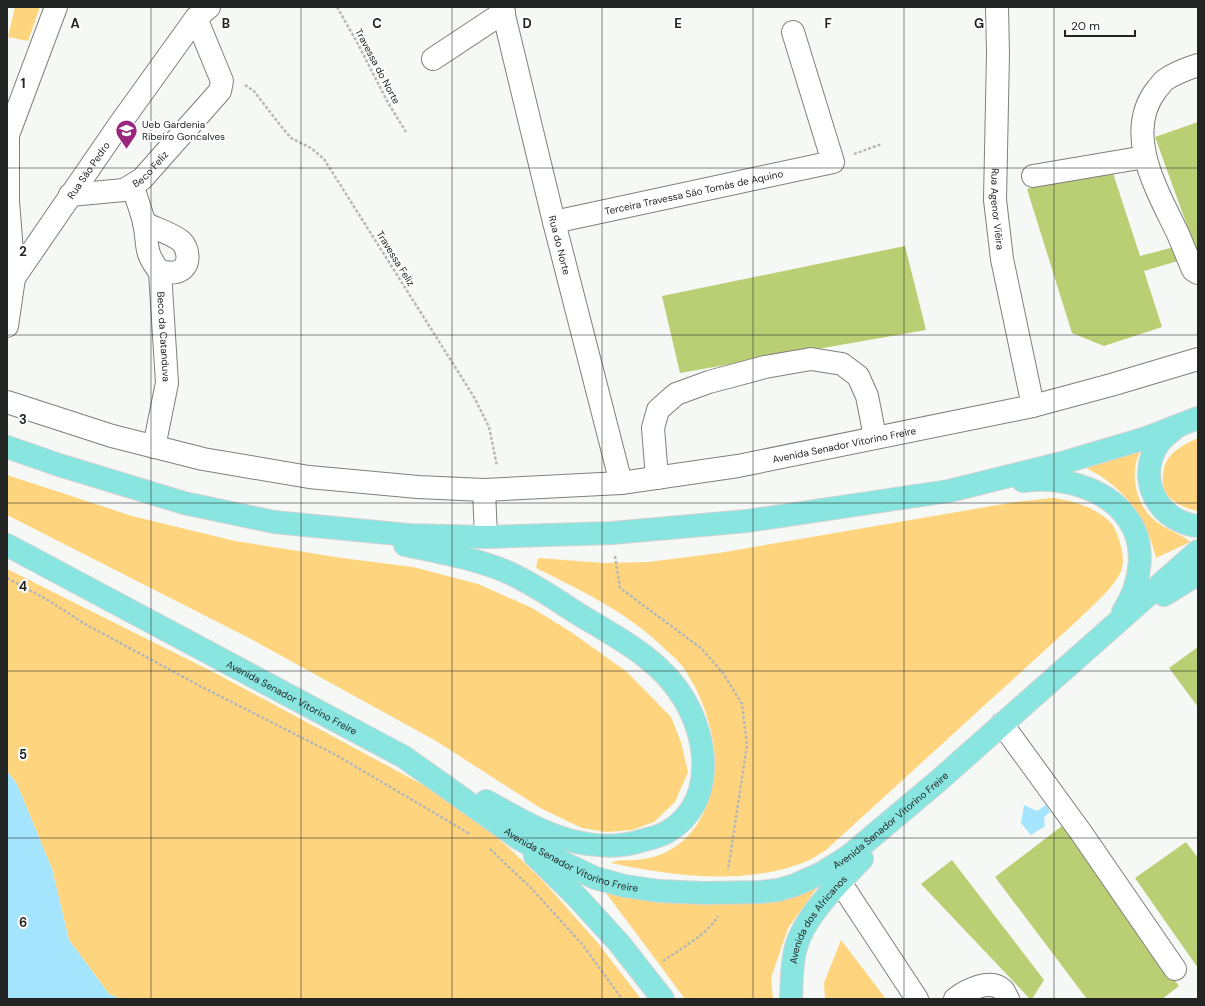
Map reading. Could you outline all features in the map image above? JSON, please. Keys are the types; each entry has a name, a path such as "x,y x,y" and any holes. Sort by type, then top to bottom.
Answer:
{"main road":[{"path":"949,491 1062,462 1146,438 1188,422"},
{"path":"1188,422 1157,445 1152,457 1149,472 1150,485 1155,498 1170,517 1198,526"},
{"path":"7,446 59,465 184,503 274,522 457,555 506,572 531,584 634,648 651,661 669,679 684,698 696,724 702,743 704,761 703,779 698,796 691,810 681,822 669,831 655,837 633,844 608,846 587,844 564,839 542,831 404,758"},
{"path":"274,522 408,535 486,537 612,534 748,521 1027,480 1049,480 1071,483 1089,489 1105,498 1117,507 1128,519 1135,533 1140,560 1139,573 1133,594 1117,624"},
{"name":"Avenida Senador Vitorino Freire","path":"7,545 404,758 518,838 566,864 595,878 625,886 659,891 724,894 778,890 795,885 822,873 849,856 937,782 1198,551"},
{"name":"Avenida Senador Vitorino Freire","path":"1117,624 1198,574"},
{"name":"Avenida dos Africanos","path":"791,999 793,959 800,937 809,919 840,882 937,782"},
{"path":"518,838 576,896 619,943 663,999"}],"street":[{"path":"7,326 14,278 8,201 8,135 56,7"},
{"name":"Rua Agenor Viêira","path":"997,7 998,54 995,200 1002,259 1033,406"},
{"path":"433,59 503,10"},
{"name":"Rua do Norte","path":"503,10 554,222 621,483"},
{"path":"202,12 222,81"},
{"name":"Rua São Pedro","path":"14,278 118,125 202,12"},
{"path":"792,32 833,162"},
{"path":"1198,65 1165,80 1150,98 1144,116 1142,134 1145,157 1162,202 1178,234 1193,270 1198,273"},
{"name":"Beco Feliz","path":"70,195 124,190 133,186 142,179 220,91 222,81"},
{"path":"1033,176 1145,157"},
{"name":"Terceira Travessa São Tomás de Aquino","path":"554,222 833,162"},
{"path":"133,186 144,223 148,254 160,272 170,273 180,271 186,263 188,255 186,247 180,240 144,223"},
{"name":"Beco da Catanduva","path":"154,447 167,383 160,272"},
{"path":"657,478 653,428 658,410 676,394 709,382 811,358 842,364 858,376 867,396 875,437"},
{"name":"Avenida Senador Vitorino Freire","path":"7,402 112,436 203,459 309,477 418,487 493,490 621,483 738,466 1033,406 1198,359"},
{"path":"486,537 493,490"},
{"path":"1002,724 1080,831 1175,969"},
{"path":"840,882 917,999"},
{"path":"955,999 978,987 994,985 1004,991 1008,999"}],"path":[{"name":"Travessa do Norte","path":"338,7 387,101 406,132"},
{"name":"Travessa Feliz","path":"222,81 240,82 254,91 280,126 291,138 310,148 324,159 474,397 489,428 493,490"},
{"path":"833,162 882,144"},
{"path":"7,578 46,598 85,624 193,682 336,755 475,837"},
{"path":"485,845 531,888 582,944 622,999"},
{"path":"663,960 714,923 720,913 724,894"}],"shaded area":[{"path":"15,7 40,7 28,41 8,37"},
{"path":"1198,438 1198,511 1178,504 1168,496 1163,484 1163,473 1167,461 1175,451"},
{"path":"1140,451 1136,464 1135,477 1137,493 1140,501 1154,520 1190,542 1156,558 1143,522 1130,502 1113,485 1086,467"},
{"path":"7,475 132,516 235,541 342,558 413,567 478,584 532,608 571,632 627,672 671,717 681,742 688,772 675,802 654,822 632,830 606,832 582,828 542,809 436,741 251,639 7,515"},
{"path":"1052,498 1067,500 1090,508 1112,524 1116,530 1123,556 1122,568 1118,577 1102,596 1079,619 826,850 805,862 781,869 757,874 733,876 684,875 611,863 646,858 664,853 674,848 693,830 699,822 707,804 714,776 715,765 711,731 696,688 684,668 675,658 652,637 621,614 588,594 536,568 538,558 604,563 648,562 719,553 1015,502"},
{"path":"7,569 219,675 425,786 474,818 510,849 542,880 597,942 641,999 120,999 109,994 69,940 52,869 17,784 7,771"},
{"path":"822,881 788,928 771,978 773,999 685,999 606,893 712,904 768,900"},
{"path":"841,940 886,999 825,999 824,983"}],"water":[{"path":"7,771 17,784 52,869 69,940 109,994 120,999 7,999"},
{"path":"1024,805 1037,811 1046,805 1050,812 1044,817 1045,826 1031,835 1021,823"}],"building":[{"path":"1198,122 1198,255 1144,271 1162,327 1104,346 1072,333 1027,189 1111,167 1140,256 1193,242 1155,137"},
{"path":"905,246 926,330 680,373 662,296"},
{"path":"1198,647 1198,707 1169,668"},
{"path":"1062,826 1179,986 1162,999 1087,999 995,877"},
{"path":"1186,842 1198,858 1198,968 1135,878"},
{"path":"952,860 1044,980 1032,999 1030,999 921,884"}],"place":[{"name":"Ueb Gardenia Ribeiro Goncalves","path":"127,150"}]}
